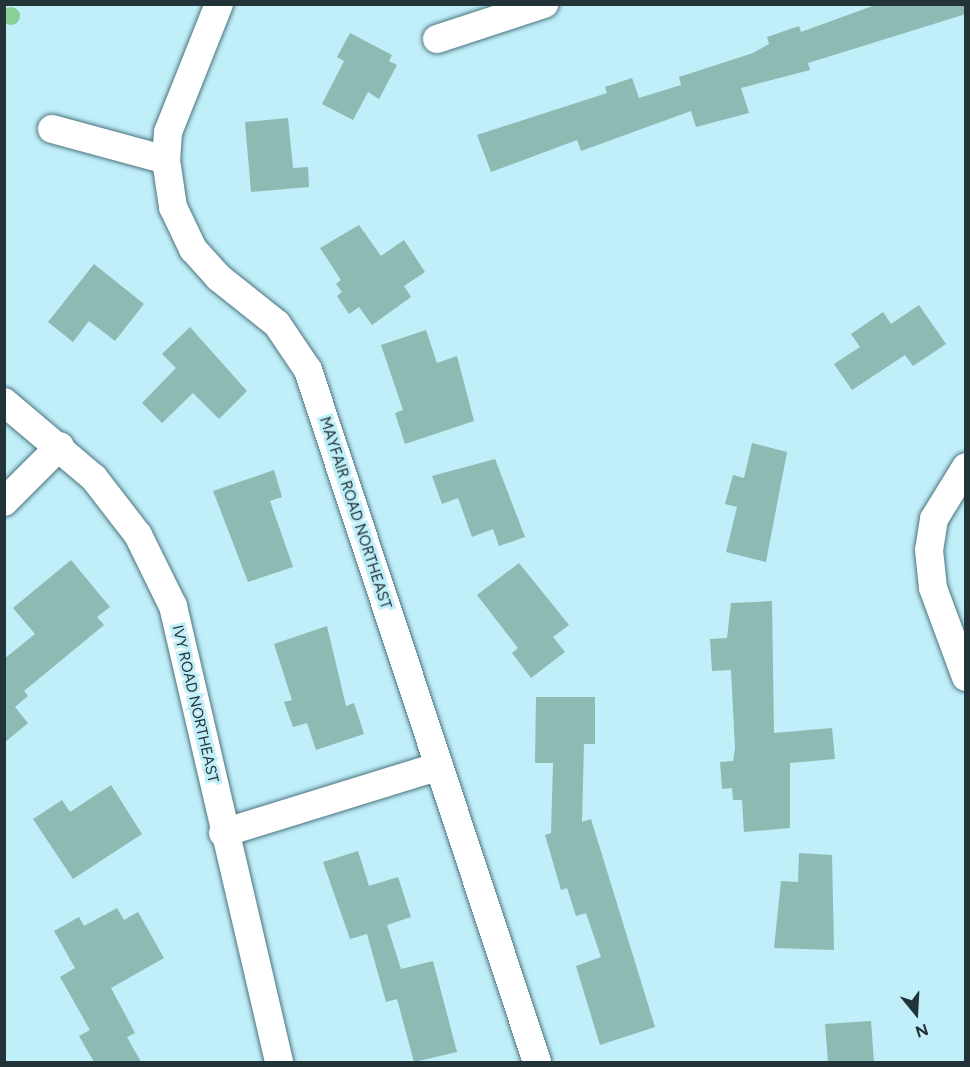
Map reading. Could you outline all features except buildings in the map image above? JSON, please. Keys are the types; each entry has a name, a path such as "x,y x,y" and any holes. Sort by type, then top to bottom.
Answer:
{"street":[{"name":"MAYFAIR ROAD NORTHEAST","path":"219,4 174,108 166,160 173,207 193,249 218,277 277,324 308,370 537,1062"},
{"path":"437,39 544,4"},
{"path":"52,129 166,160"},
{"name":"IVY ROAD NORTHEAST","path":"4,402 60,446 94,478 138,535 173,606 223,833 279,1062"},
{"path":"4,502 60,446"},
{"path":"966,467 934,519 929,550 933,588 966,677"},
{"path":"223,833 439,766"}],"green space":[{"path":"11,7 17,10 20,16 17,22 11,25 5,22 2,16 5,10"}]}
